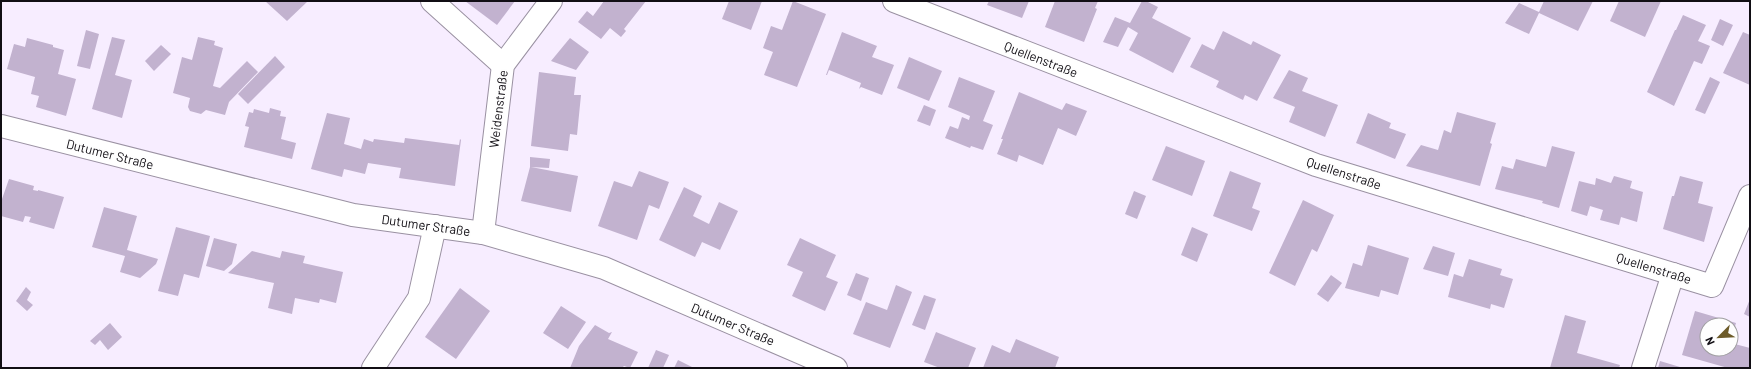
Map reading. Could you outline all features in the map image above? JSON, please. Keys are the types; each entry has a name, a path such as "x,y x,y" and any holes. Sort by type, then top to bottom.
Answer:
{"street":[{"path":"432,1 503,65"},
{"name":"Weidenstraße","path":"483,233 503,65 551,1"},
{"name":"Quellenstraße","path":"894,1 1316,165 1712,286 1750,196"},
{"name":"Dutumer Straße","path":"1,126 353,215 483,233 604,268 836,368"},
{"path":"373,368 419,298 435,226"},
{"path":"1643,368 1673,274"}],"building":[{"path":"265,1 308,1 287,21"},
{"path":"465,1 515,1 497,25"},
{"path":"604,1 646,1 624,29 626,31 621,37 610,28 601,39 578,22 587,11 593,16"},
{"path":"729,1 762,1 751,30 722,19"},
{"path":"793,1 826,14 797,87 764,75 773,52 763,48 771,26 782,30"},
{"path":"989,1 1029,1 1022,18 987,5"},
{"path":"1055,1 1098,1 1095,8 1097,9 1084,42 1045,27"},
{"path":"1142,1 1146,1 1158,7 1152,18 1191,38 1173,73 1129,50 1138,33 1128,27 1118,47 1103,42 1115,17 1130,23"},
{"path":"1544,1 1593,1 1578,31 1539,13 1529,34 1505,23 1519,3 1539,12"},
{"path":"1619,1 1661,1 1645,37 1610,21"},
{"path":"1683,15 1706,25 1698,41 1710,46 1702,64 1694,61 1674,106 1647,92"},
{"path":"1720,19 1733,25 1723,46 1711,40"},
{"path":"86,30 99,34 90,69 77,66"},
{"path":"1223,31 1251,45 1253,41 1281,55 1257,101 1245,95 1243,100 1216,87 1219,81 1190,67 1202,44 1214,50"},
{"path":"842,32 877,46 872,57 894,65 882,95 861,87 859,89 861,83 829,70 826,75"},
{"path":"1743,32 1750,35 1750,85 1723,73"},
{"path":"112,37 125,40 115,75 132,80 122,118 92,109"},
{"path":"198,37 215,41 214,45 223,48 213,86 220,88 247,61 258,72 229,102 225,115 206,110 201,114 190,111 188,107 190,98 173,93 182,57 192,60"},
{"path":"27,38 53,45 53,47 64,50 58,74 76,79 66,116 36,107 39,96 31,94 35,77 7,69 14,44 25,47"},
{"path":"570,38 589,52 576,70 551,61"},
{"path":"161,45 171,54 154,71 145,61"},
{"path":"275,56 285,67 248,104 238,94"},
{"path":"909,57 942,71 929,101 897,88"},
{"path":"1289,70 1308,78 1302,91 1338,105 1325,137 1289,122 1295,107 1273,98"},
{"path":"539,72 576,77 574,95 581,95 577,135 570,134 568,151 531,146"},
{"path":"959,77 995,91 983,121 993,125 983,150 971,146 970,148 945,138 950,126 958,129 962,117 969,120 970,116 948,107"},
{"path":"1710,77 1720,82 1705,114 1695,110"},
{"path":"1019,92 1062,110 1066,103 1087,111 1076,136 1058,128 1043,165 1019,155 1017,162 997,154 1003,139 1001,139"},
{"path":"924,105 936,110 930,126 917,121"},
{"path":"270,108 281,111 280,116 286,117 281,139 296,143 292,159 244,147 249,127 245,126 249,112 253,113 254,109 269,113"},
{"path":"1457,112 1496,123 1490,143 1492,144 1480,186 1406,166 1421,145 1438,150 1444,130 1451,133"},
{"path":"327,113 350,118 344,144 361,149 364,139 373,142 374,139 404,143 405,138 459,145 460,139 455,186 399,178 401,168 368,163 365,174 344,169 342,177 311,169"},
{"path":"1368,113 1391,123 1389,128 1406,134 1395,159 1356,143"},
{"path":"1166,146 1205,161 1192,196 1152,180"},
{"path":"1552,146 1575,152 1559,208 1542,203 1543,201 1495,189 1502,166 1513,169 1516,159 1546,167"},
{"path":"530,157 550,159 549,168 531,167 578,176 571,212 521,201 530,167"},
{"path":"639,171 669,182 659,209 649,205 637,240 598,226 614,181 632,187"},
{"path":"1230,171 1261,183 1252,208 1260,211 1252,231 1213,216"},
{"path":"1614,176 1632,181 1630,188 1643,192 1637,222 1621,217 1619,225 1600,220 1603,210 1590,206 1587,216 1571,211 1579,181 1595,185 1596,178 1611,183"},
{"path":"1680,176 1703,182 1698,203 1713,207 1704,242 1663,229 1672,196 1674,196"},
{"path":"9,179 34,186 33,190 64,197 54,229 29,222 31,217 25,216 23,222 1,216 1,199"},
{"path":"684,187 702,196 693,216 709,224 719,202 738,211 720,250 702,242 695,257 659,240"},
{"path":"1134,191 1146,196 1137,219 1125,214"},
{"path":"1303,200 1334,215 1317,252 1312,249 1295,286 1269,273"},
{"path":"104,207 137,216 127,250 158,259 156,264 140,278 120,272 125,256 92,247"},
{"path":"176,227 210,236 199,278 184,274 178,296 158,291"},
{"path":"1192,227 1208,234 1197,262 1181,255"},
{"path":"214,238 237,244 232,264 224,271 206,266"},
{"path":"800,238 836,255 826,277 838,282 825,311 792,296 803,272 787,265"},
{"path":"1368,245 1409,258 1398,295 1381,290 1379,297 1345,288 1353,263 1362,266"},
{"path":"1433,246 1455,253 1448,276 1423,269"},
{"path":"252,251 280,258 282,251 305,256 303,263 343,272 336,303 320,299 319,303 295,298 292,314 268,308 274,283 228,273"},
{"path":"1469,259 1502,269 1500,275 1513,279 1504,308 1491,304 1490,309 1448,297 1454,274 1463,277"},
{"path":"856,273 869,278 861,301 847,295"},
{"path":"1331,275 1342,283 1328,302 1317,294"},
{"path":"896,285 912,292 890,348 853,334 866,302 887,310"},
{"path":"26,287 31,292 27,300 33,305 27,311 16,301"},
{"path":"460,288 490,311 456,359 425,337"},
{"path":"924,295 936,299 925,330 912,325"},
{"path":"1750,299 1750,317 1744,314"},
{"path":"561,306 586,322 568,349 543,333"},
{"path":"1695,311 1716,317 1699,317 1699,357 1739,357 1739,345 1750,348 1750,368 1728,368 1682,355"},
{"path":"1565,315 1586,321 1577,353 1620,365 1619,368 1550,368"},
{"path":"110,323 122,337 108,350 100,340 95,345 90,341"},
{"path":"595,325 609,333 612,332 608,339 638,352 630,368 624,366 622,368 570,368 579,346"},
{"path":"936,332 976,348 968,368 940,368 924,362"},
{"path":"1016,339 1059,357 1055,368 983,368 992,345 1010,353"},
{"path":"656,350 669,355 663,368 648,368"},
{"path":"678,360 694,368 674,368"},
{"path":"1660,361 1680,367 1680,368 1658,368"}]}
